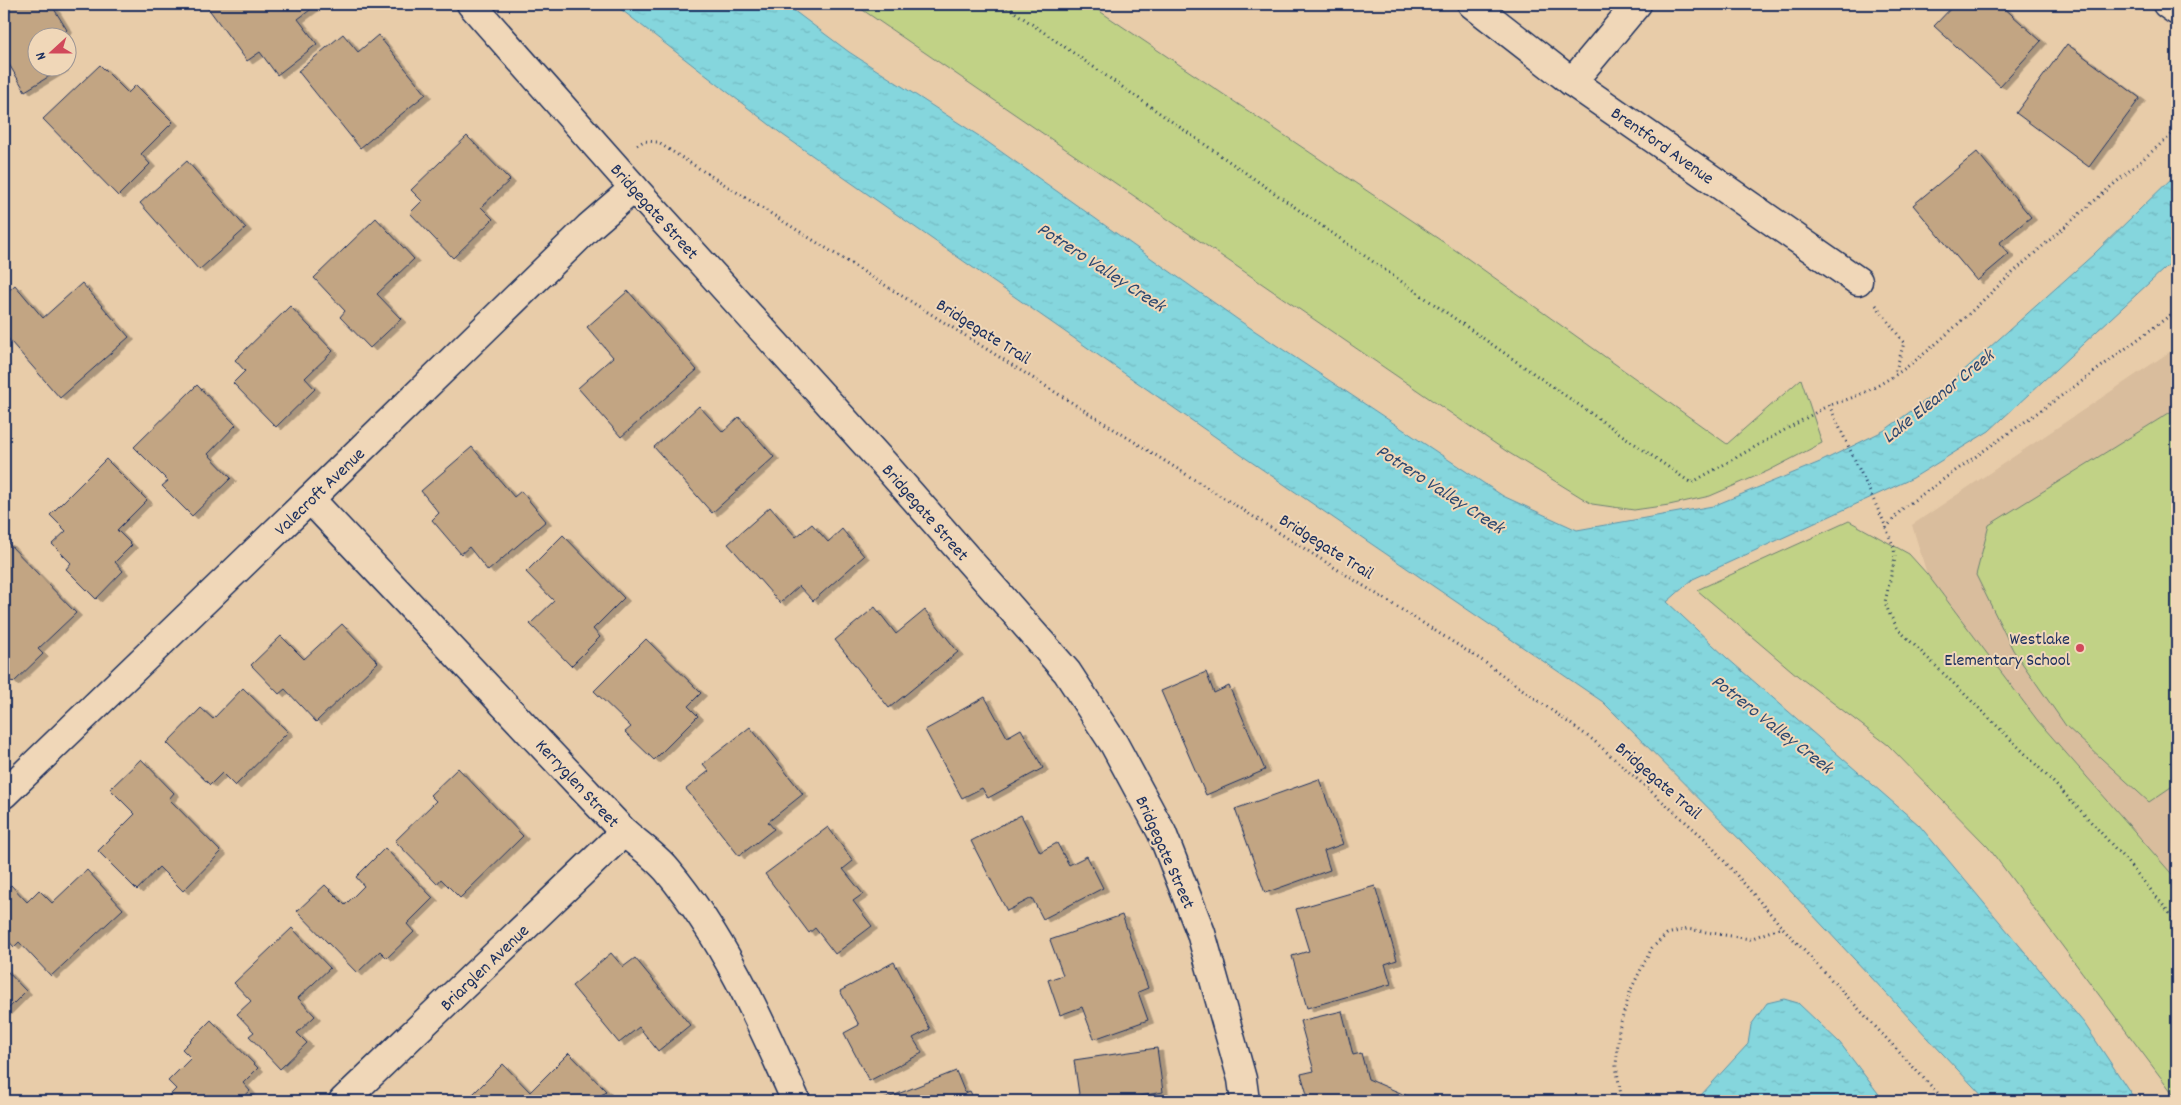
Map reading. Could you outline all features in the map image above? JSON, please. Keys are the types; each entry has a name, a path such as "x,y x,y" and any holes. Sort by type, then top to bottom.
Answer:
{"street":[{"name":"Bridgegate Street","path":"471,4 634,188 886,466 1072,680 1114,744 1162,833 1204,942 1242,1079 1245,1101"},
{"name":"Brentford Avenue","path":"1472,4 1572,82 1858,281"},
{"path":"1572,82 1637,4"},
{"path":"2167,4 2177,11"},
{"name":"Valecroft Avenue","path":"4,794 310,500 589,227 634,188"},
{"name":"Kerryglen Street","path":"310,500 624,832 666,868 716,938 754,1008 796,1101"},
{"name":"Briarglen Avenue","path":"343,1101 624,832"}],"path":[{"path":"1003,4 1691,483 1829,405 1873,389 1895,374 1948,334 2005,279 2177,130"},
{"name":"Bridgegate Trail","path":"611,162 644,141 658,142 1480,659 1593,740 1705,839 1782,927 1945,1101"},
{"path":"1858,281 1904,342 1895,374"},
{"path":"1886,528 1903,508 2085,380 2177,310"},
{"path":"1829,405 1883,520 1894,548 1895,558 1885,602 1888,613 1898,629 2079,808 2150,888 2177,923"},
{"path":"1622,1101 1616,1066 1619,1029 1631,989 1652,948 1667,934 1687,930 1750,939 1782,927"}],"shaded area":[{"name":"Westlake Elementary School","path":"2177,347 2177,880 2038,721 1927,574 1912,525"}],"green space":[{"path":"854,4 1089,4 1464,256 1727,444 1801,379 1822,443 1768,471 1710,496 1634,510 1592,504 1506,451"},
{"name":"Westlake Elementary School","path":"2177,408 2177,783 2149,802 2066,726 2013,650 1976,575 1989,525"},
{"path":"1849,521 1909,554 1927,574 2038,721 2177,880 2177,1099 1988,847 1888,745 1798,676 1697,590"}],"water":[{"path":"614,4 785,4 849,52 979,136 1237,319 1503,496 1577,530 1713,506 1820,462 1885,430 1951,382 2094,254 2177,173 2177,257 1989,431 1913,478 1693,579 1667,602 1727,658 1919,825 2084,1023 2136,1101 1987,1101 1781,881 1603,702 1247,459 783,135"},
{"path":"1784,999 1798,1003 1840,1043 1884,1101 1699,1101 1701,1095 1748,1044 1751,1025 1767,1003"}],"building":[{"path":"4,4 35,4 36,6 51,4 66,28 28,28 28,78 46,78 25,91 4,56"},
{"path":"205,4 312,4 314,7 298,19 317,44 277,75 260,52 247,61"},
{"path":"1955,4 2004,4 2002,6 2041,41 2000,86 1934,26"},
{"path":"343,34 358,52 378,35 426,94 360,148 298,71"},
{"path":"2067,44 2140,98 2089,167 2016,113"},
{"path":"100,65 128,93 136,85 173,122 141,154 150,164 118,196 43,119"},
{"path":"467,136 510,180 481,207 493,219 453,258 410,213 422,201 411,190"},
{"path":"1977,152 2031,217 1999,243 2009,254 1977,281 1913,205"},
{"path":"187,161 246,228 199,270 140,203"},
{"path":"376,218 414,259 377,294 401,319 370,348 340,317 345,311 314,278"},
{"path":"82,283 129,337 60,398 4,334 4,295 15,285 43,318"},
{"path":"628,291 697,370 621,437 578,388 613,357 587,327"},
{"path":"290,306 333,351 305,378 315,389 276,427 233,383 245,371 235,360"},
{"path":"197,385 236,425 208,454 231,478 192,516 162,486 168,481 134,447"},
{"path":"699,406 723,432 739,417 774,457 712,513 654,447"},
{"path":"472,447 514,497 521,491 546,521 488,571 469,547 461,554 432,520 439,513 421,491"},
{"path":"106,459 147,500 117,530 132,545 115,562 123,571 96,599 66,569 71,563 52,544 66,531 50,515"},
{"path":"770,507 796,537 812,524 828,542 842,529 864,556 813,601 799,586 780,603 728,544"},
{"path":"563,535 624,598 593,629 600,637 571,666 530,624 554,601 526,572"},
{"path":"7,542 76,613 38,649 43,654 13,683 4,674 4,545"},
{"path":"875,607 896,634 925,610 958,652 889,708 835,640"},
{"path":"342,624 378,662 316,722 285,689 279,694 251,665 281,636 304,659"},
{"path":"646,639 701,693 688,706 698,716 654,760 625,732 631,727 594,691"},
{"path":"1206,672 1214,693 1229,686 1265,770 1206,795 1161,691"},
{"path":"243,688 288,732 235,786 222,773 210,785 167,743 201,708 213,719"},
{"path":"985,697 1007,737 1021,729 1043,768 988,798 982,788 962,798 925,730"},
{"path":"750,727 803,794 768,822 774,829 739,856 686,789 709,771 703,764"},
{"path":"141,759 174,793 169,799 221,852 183,891 159,867 137,890 98,851 135,814 110,789"},
{"path":"458,768 523,836 460,898 441,879 437,884 395,841 436,801 430,795"},
{"path":"1319,779 1343,844 1324,851 1330,870 1265,893 1235,809"},
{"path":"1021,815 1040,852 1057,843 1069,865 1087,856 1103,888 1043,919 1032,898 1007,911 971,841"},
{"path":"828,827 853,861 843,869 863,894 853,901 872,926 835,954 815,928 809,933 765,874"},
{"path":"385,848 433,898 407,924 414,932 387,958 380,951 357,973 297,911 325,885 345,905 364,886 356,877"},
{"path":"87,870 123,909 51,976 19,942 14,947 4,936 4,891 11,885 27,902 39,890 52,903"},
{"path":"1375,886 1397,960 1385,964 1391,984 1307,1008 1292,956 1309,951 1296,909"},
{"path":"1122,915 1148,988 1138,992 1148,1020 1094,1039 1082,1007 1060,1015 1048,980 1063,975 1050,940"},
{"path":"292,928 330,968 298,998 315,1016 297,1033 307,1043 280,1069 249,1036 254,1032 237,1014 251,1001 234,983"},
{"path":"611,953 623,967 635,958 690,1025 658,1051 639,1027 619,1043 572,986"},
{"path":"894,962 930,1029 913,1038 922,1053 869,1081 844,1033 859,1025 840,991"},
{"path":"4,968 26,991 4,1013"},
{"path":"1342,1011 1353,1055 1361,1053 1368,1079 1419,1101 1309,1101 1301,1074 1314,1071 1300,1021"},
{"path":"211,1020 258,1068 243,1083 250,1091 239,1101 164,1101 176,1089 168,1081 191,1058 182,1049"},
{"path":"1157,1048 1163,1092 1134,1097 1135,1101 1080,1101 1074,1060"},
{"path":"569,1053 606,1091 595,1101 466,1101 503,1064 530,1092"},
{"path":"956,1071 965,1093 970,1091 975,1101 880,1101"}],"place":[{"name":"Westlake Elementary School","path":"2080,648"}],"water label":[{"name":"Potrero Valley Creek","path":"1102,266"},
{"name":"Lake Eleanor Creek","path":"1937,395"},
{"name":"Potrero Valley Creek","path":"1441,488"},
{"name":"Potrero Valley Creek","path":"1773,723"}]}
